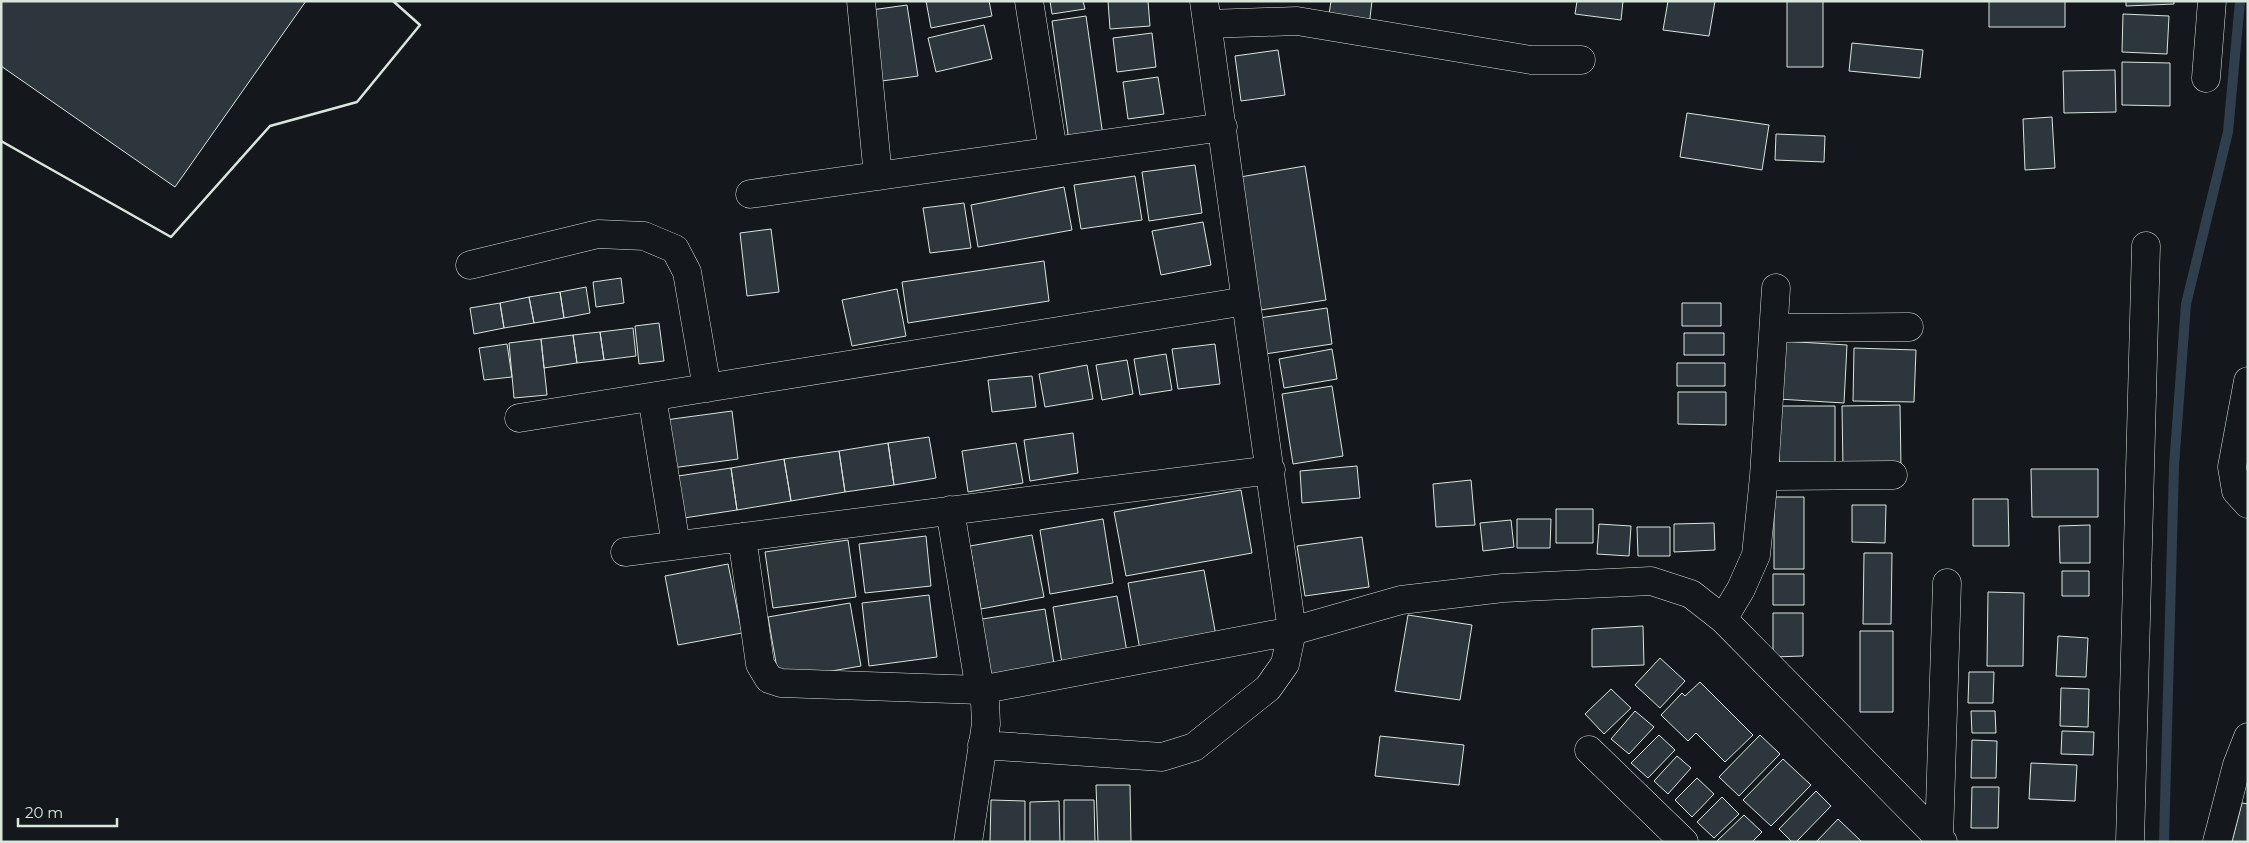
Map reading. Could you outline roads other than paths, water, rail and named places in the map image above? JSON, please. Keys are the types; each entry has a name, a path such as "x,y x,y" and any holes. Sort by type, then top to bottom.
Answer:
{"street":[{"path":"861,1 878,176"},
{"path":"1029,1 1053,151"},
{"path":"2206,78 2212,1"},
{"path":"982,745 1162,757 1194,747 1268,688 1285,664 1292,631 1206,13 1299,11 1531,60 1581,60"},
{"path":"750,194 1223,127"},
{"path":"470,265 598,234 644,236 674,249 687,272 707,388"},
{"path":"2130,842 2146,246"},
{"path":"1723,619 1741,589 1756,556 1764,476 1776,288"},
{"path":"519,418 1246,301"},
{"path":"1774,328 1909,327"},
{"path":"2248,381 2232,467 2236,491 2248,504"},
{"path":"652,397 676,545"},
{"path":"625,552 1271,470"},
{"path":"1764,476 1893,475"},
{"path":"950,510 980,690 985,702 986,724 968,842"},
{"path":"742,537 760,664 769,679 781,683 980,690 1292,631 1401,600 1504,588 1651,581 1692,594 1723,619 1941,840"},
{"path":"1941,840 1946,582"},
{"path":"2217,842 2237,765 2248,737"},
{"path":"1589,750 1684,842"}],"waterway":[{"path":"2164,842 2174,466 2186,304 2228,132 2240,1"}]}
